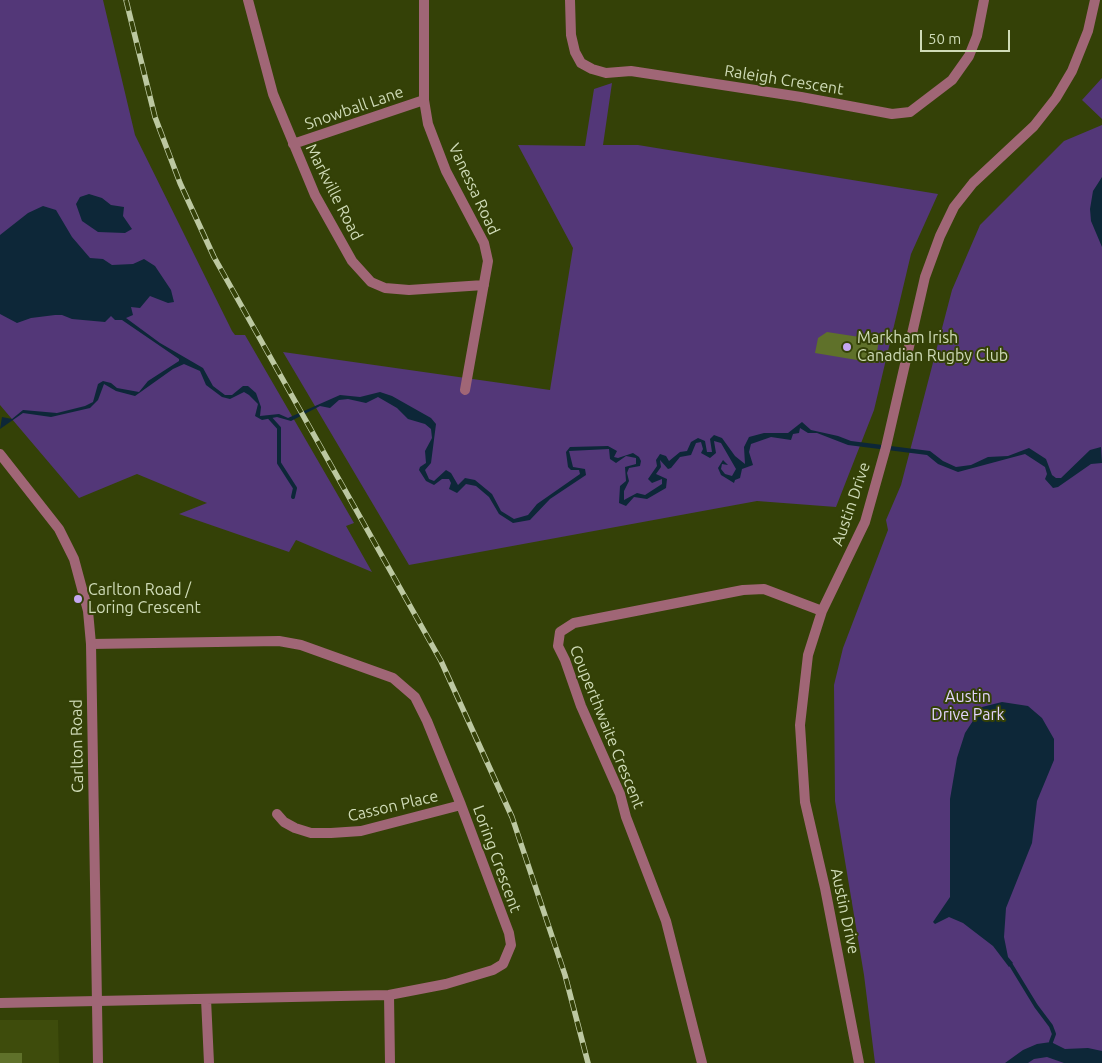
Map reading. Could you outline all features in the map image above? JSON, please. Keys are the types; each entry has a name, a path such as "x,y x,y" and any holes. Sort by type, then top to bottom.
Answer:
{"street":[{"name":"Markville Road","path":"248,0 272,94 315,195 352,261 371,282 385,288 409,290 484,285"},
{"name":"Vanessa Road","path":"424,0 424,100 428,124 446,171 484,243 488,261 465,390"},
{"name":"Raleigh Crescent","path":"570,0 571,35 575,52 581,63 592,69 606,73 641,73 801,97 892,114 910,112 952,80 969,56 977,36 984,0"},
{"name":"Austin Drive","path":"859,1063 825,888 804,802 800,744 801,704 808,655 822,610 856,544 868,513 886,447 925,277 940,236 954,207 973,182 1034,126 1056,98 1072,71 1088,31 1095,0"},
{"name":"Snowball Lane","path":"293,144 424,100"},
{"name":"Carlton Road","path":"0,454 59,530 74,559 88,611 91,644 98,1063"},
{"name":"Couperthwaite Crescent","path":"702,1063 666,921 626,816 620,794 581,706 565,660 558,646 560,632 574,623 743,590 764,589 822,610"},
{"name":"Loring Crescent","path":"0,1003 389,995 446,984 494,970 503,964 511,945 509,934 461,805 415,697 393,678 301,645 279,641 91,644"},
{"name":"Casson Place","path":"277,814 284,822 296,828 311,833 332,833 379,827 461,805"},
{"path":"389,995 390,1063"},
{"path":"206,999 209,1063"}],"shaded area":[{"path":"0,1020 58,1020 59,1063 0,1063"}],"green space":[{"path":"0,0 103,0 135,135 232,331 235,335 245,335 354,523 346,526 372,572 296,540 289,552 179,514 207,503 137,474 79,498 0,405"},
{"path":"1102,78 1102,119 1082,100"},
{"path":"612,83 603,145 638,145 938,194 911,254 874,410 836,507 757,501 409,565 283,352 550,390 573,248 518,145 585,146 594,89"},
{"name":"Austin Drive Park","path":"1102,125 1102,1063 875,1063 864,975 835,801 834,685 843,648 888,530 886,520 901,485 952,290 980,225 1064,141"}],"water":[{"path":"1102,177 1102,247 1091,221 1090,209 1093,191"},
{"path":"89,194 102,198 111,205 124,207 123,216 132,229 125,233 98,232 82,221 76,204 80,197"},
{"path":"43,206 56,210 72,237 90,258 103,259 112,265 133,264 144,259 155,266 171,290 174,302 168,303 150,296 140,308 131,307 133,315 126,318 160,343 203,368 213,386 225,395 232,395 243,386 248,386 256,393 261,407 260,416 279,414 288,418 340,395 360,397 380,392 392,396 431,418 436,424 431,463 425,470 429,479 434,481 446,470 451,473 458,485 465,478 475,480 492,494 501,511 514,519 528,515 537,504 580,474 579,470 571,470 568,467 566,452 570,447 608,446 617,451 614,457 618,458 633,453 639,457 641,461 640,466 629,468 627,473 629,481 624,491 624,500 637,493 645,495 662,484 662,479 652,483 648,479 657,466 656,460 660,454 666,456 669,461 680,452 687,451 691,442 698,438 705,441 707,452 712,452 710,439 714,435 722,438 735,456 745,464 744,447 749,437 764,433 788,433 802,422 811,430 851,441 930,451 943,461 956,467 971,465 988,457 1008,456 1029,448 1046,459 1052,475 1056,478 1061,478 1090,450 1101,447 1102,463 1091,464 1058,487 1053,488 1045,479 1047,474 1045,467 1025,454 958,472 938,464 927,455 848,445 817,433 808,433 800,428 799,433 793,434 791,440 771,437 751,444 749,452 753,465 742,469 740,478 735,480 734,483 721,475 718,468 723,460 728,465 722,464 721,469 725,474 732,476 736,469 721,443 714,441 716,453 710,458 701,453 703,449 701,442 696,443 691,455 680,457 671,468 668,469 660,460 661,467 656,474 667,479 666,488 647,499 634,497 626,506 619,503 620,486 626,481 625,467 636,464 636,458 626,456 616,463 610,459 609,449 569,451 573,467 585,469 586,475 550,499 530,520 513,523 499,514 489,497 476,486 466,484 457,493 449,489 451,483 449,479 442,479 434,485 426,481 419,470 426,463 425,451 432,438 431,429 425,424 408,419 397,408 378,397 366,403 348,399 339,400 330,408 320,406 291,421 277,417 262,420 255,416 258,404 249,395 244,392 230,399 222,397 206,385 200,371 184,364 173,369 135,396 116,391 104,384 98,400 90,408 51,417 23,413 0,429 2,417 12,419 23,410 57,413 85,406 93,402 98,384 103,381 111,383 117,388 139,392 148,381 179,361 179,359 122,320 115,320 111,316 105,322 72,319 62,315 55,315 31,318 17,323 0,314 0,235 28,213"},
{"path":"1002,702 1028,706 1042,718 1054,739 1054,760 1037,801 1032,843 1006,908 1004,937 1008,957 1013,963 1009,967 993,946 963,923 949,917 935,924 933,922 950,897 950,799 957,758 965,733 982,707"},
{"path":"1051,1042 1065,1049 1088,1048 1102,1051 1102,1063 1064,1063 1047,1057 1034,1059 1028,1063 1005,1063 1023,1050 1037,1044"}],"building":[{"name":"Markham Irish Canadian Rugby Club","path":"827,332 879,340 875,363 815,353 818,338"},
{"path":"0,1053 22,1053 22,1063 0,1063"}],"waterway":[{"path":"270,418 279,428 279,463 295,488 293,497"},
{"path":"1011,965 1036,1006 1051,1026 1054,1034 1051,1042"}],"railway":[{"path":"126,0 155,117 180,183 214,257 441,661 512,817 565,975 588,1063"}],"place":[{"name":"Markham Irish Canadian Rugby Club","path":"847,347"},
{"name":"Carlton Road / Loring Crescent","path":"78,599"}]}
